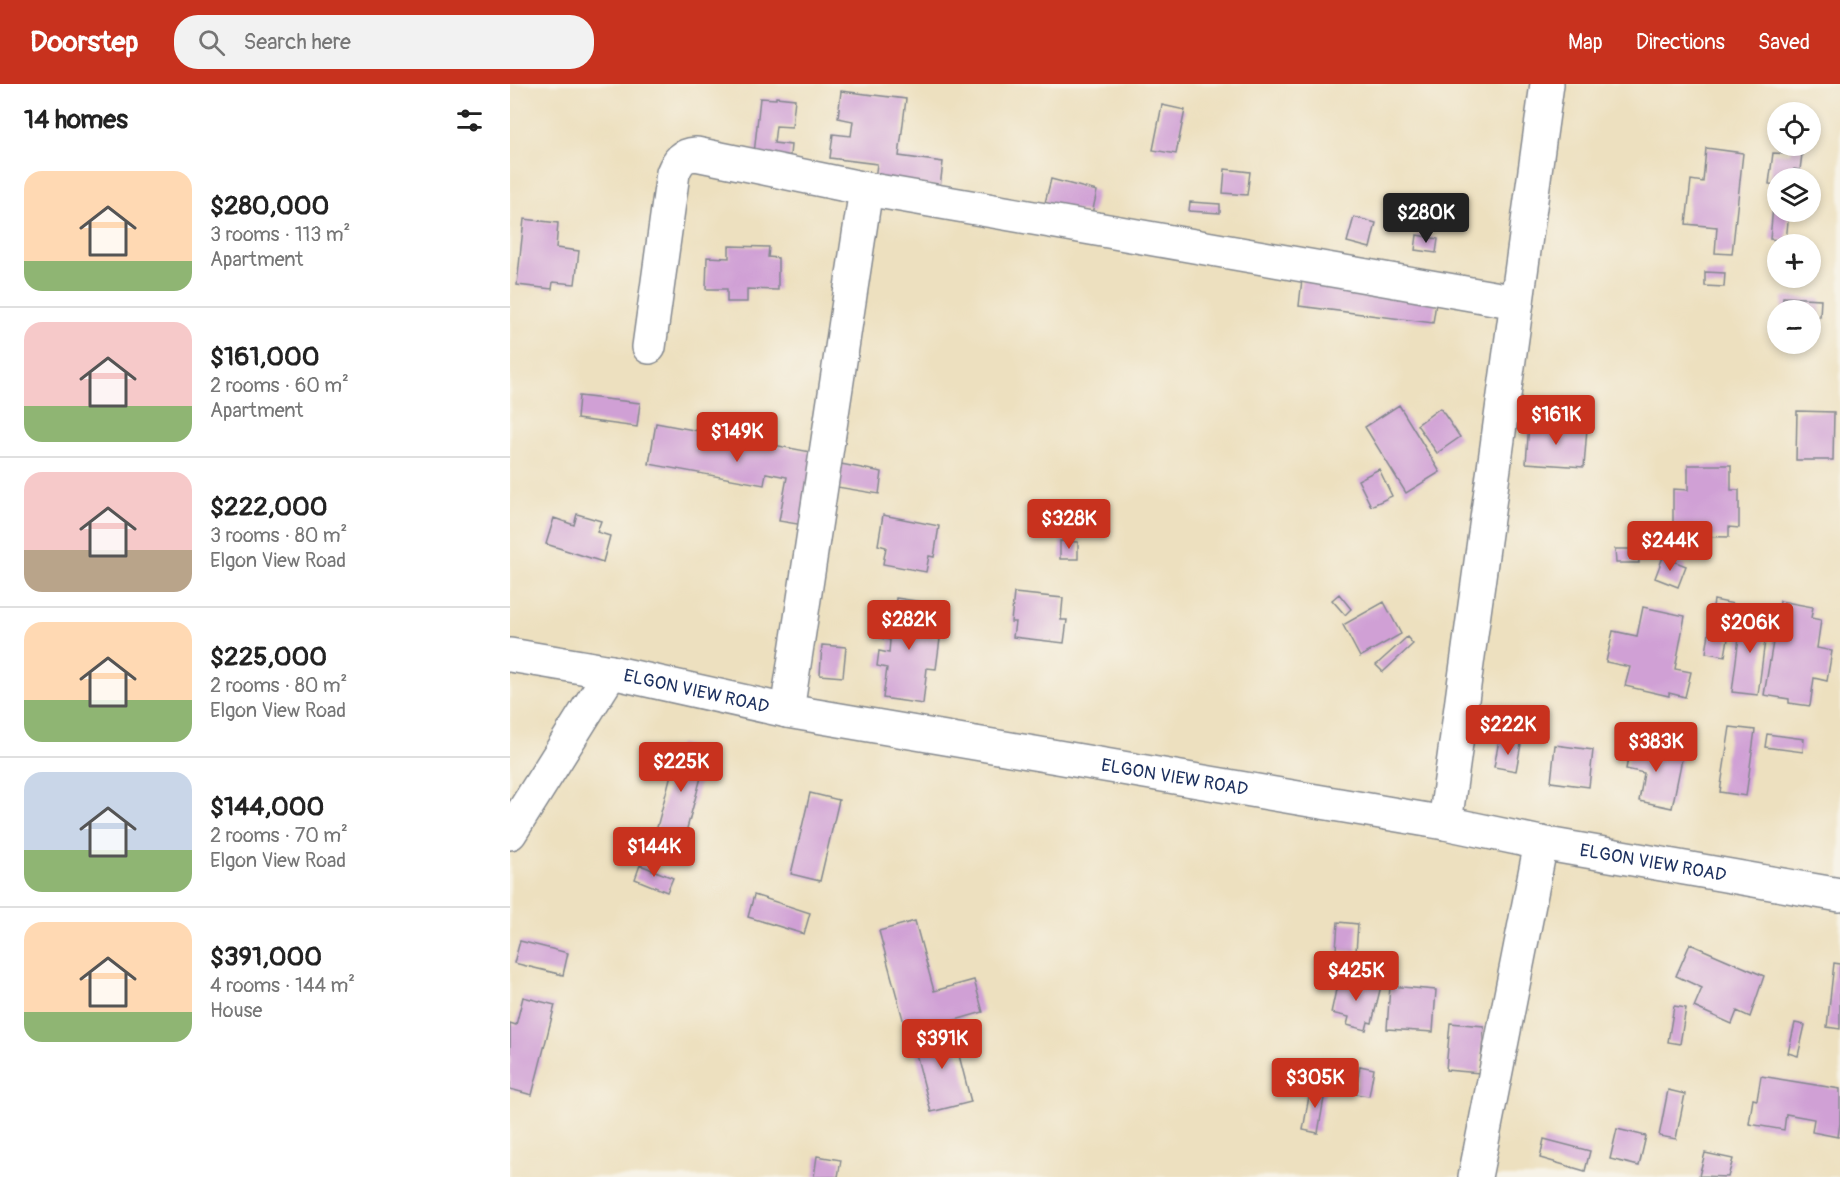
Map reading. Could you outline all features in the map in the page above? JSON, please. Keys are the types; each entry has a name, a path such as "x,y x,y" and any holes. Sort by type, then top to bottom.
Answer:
{"street":[{"path":"1445,823 1547,84"},
{"path":"649,347 673,173 678,160 686,154 696,154 866,189 1516,302"},
{"path":"787,711 866,189"},
{"name":"ELGON VIEW ROAD","path":"510,655 611,672 787,711 1445,823 1541,843 1840,895"},
{"path":"510,833 611,672"},
{"path":"1475,1177 1541,843"}],"building":[{"path":"841,91 906,99 899,156 943,162 940,187 875,179 877,164 830,158 833,134 851,136 853,121 838,118"},
{"path":"776,97 795,99 792,127 776,126 774,143 791,145 789,165 754,154 760,98 776,99"},
{"path":"1162,105 1185,110 1176,154 1153,150"},
{"path":"1706,148 1743,153 1732,254 1715,253 1717,227 1686,224 1691,180 1703,182"},
{"path":"1773,156 1802,156 1800,168 1771,168"},
{"path":"1225,169 1250,172 1247,195 1223,193"},
{"path":"1051,179 1097,191 1092,214 1045,203"},
{"path":"1190,202 1220,204 1220,213 1189,211"},
{"path":"1354,217 1376,223 1370,248 1347,242"},
{"path":"524,219 558,223 556,248 579,251 575,284 553,282 552,289 517,285"},
{"path":"1772,222 1788,222 1787,234 1770,234"},
{"path":"1417,235 1438,239 1436,253 1415,250"},
{"path":"729,246 769,247 768,257 778,258 778,290 747,289 747,302 727,302 727,289 706,289 707,257 729,258"},
{"path":"1705,272 1725,273 1724,287 1705,286"},
{"path":"1302,279 1437,296 1433,323 1299,306"},
{"path":"1783,297 1821,299 1821,300 1783,300"},
{"path":"579,396 640,403 637,427 577,419"},
{"path":"1399,405 1440,472 1406,493 1365,427"},
{"path":"1440,408 1460,437 1437,453 1417,425"},
{"path":"1797,411 1834,412 1833,460 1796,460"},
{"path":"656,423 816,453 803,525 779,521 787,477 766,473 764,485 649,464"},
{"path":"1529,424 1587,428 1584,467 1526,463"},
{"path":"841,464 882,472 879,494 837,487"},
{"path":"1688,465 1731,465 1731,490 1739,490 1739,528 1729,527 1729,537 1681,536 1681,527 1673,527 1673,489 1688,490"},
{"path":"1379,469 1392,496 1371,506 1358,480"},
{"path":"577,514 601,521 597,532 610,536 603,562 546,544 554,518 574,525"},
{"path":"883,515 939,526 934,557 929,556 926,572 883,564 886,547 878,545"},
{"path":"1060,541 1078,542 1078,559 1060,559"},
{"path":"1615,549 1638,549 1639,563 1616,563"},
{"path":"1663,557 1686,566 1678,587 1655,578"},
{"path":"1014,593 1063,598 1061,620 1067,620 1064,643 1013,637 1015,622 1011,622"},
{"path":"1339,594 1351,609 1345,615 1332,600"},
{"path":"896,598 936,604 932,637 940,639 936,669 927,668 923,704 883,698 887,668 877,666 879,651 889,653 890,640 881,638 883,623 893,625"},
{"path":"1714,600 1734,604 1725,656 1706,653"},
{"path":"1780,601 1813,607 1811,618 1821,620 1817,648 1832,651 1827,681 1814,678 1810,706 1789,703 1789,699 1764,695"},
{"path":"1384,602 1401,634 1360,657 1343,625"},
{"path":"1643,607 1685,616 1675,669 1691,672 1685,697 1669,693 1669,696 1625,686 1630,667 1606,662 1613,631 1637,636"},
{"path":"1742,614 1768,617 1758,695 1732,692"},
{"path":"1407,637 1413,644 1383,672 1376,665"},
{"path":"822,645 846,647 843,677 820,675"},
{"path":"1730,727 1755,730 1746,796 1720,792"},
{"path":"1767,734 1804,739 1803,752 1765,747"},
{"path":"1499,740 1521,744 1516,771 1494,767"},
{"path":"1631,743 1683,754 1672,808 1639,801 1644,773 1626,769"},
{"path":"679,744 708,752 683,843 655,835"},
{"path":"1555,745 1593,750 1589,787 1551,782"},
{"path":"810,793 839,800 820,881 791,874"},
{"path":"640,865 673,878 667,892 635,879"},
{"path":"754,895 810,913 804,934 748,917"},
{"path":"915,921 934,991 974,980 983,1012 907,1034 879,931"},
{"path":"1338,922 1358,924 1356,952 1336,950"},
{"path":"520,941 568,953 563,975 514,963"},
{"path":"1690,944 1764,976 1750,1017 1737,1011 1732,1024 1694,1007 1702,988 1676,976"},
{"path":"1834,963 1840,964 1840,1029 1827,1027"},
{"path":"1339,976 1381,986 1372,1023 1368,1022 1366,1030 1347,1025 1349,1017 1331,1013"},
{"path":"1390,986 1436,990 1433,1032 1387,1029"},
{"path":"523,997 555,1005 532,1095 510,1089 510,1023 516,1025"},
{"path":"1674,1006 1686,1008 1680,1044 1668,1042"},
{"path":"1450,1023 1484,1026 1480,1073 1446,1070"},
{"path":"1795,1023 1805,1025 1798,1056 1788,1053"},
{"path":"952,1028 971,1102 931,1112 912,1038"},
{"path":"1360,1066 1374,1069 1369,1096 1355,1094"},
{"path":"1761,1076 1840,1089 1838,1137 1812,1132 1814,1119 1786,1114 1784,1130 1749,1124 1753,1099 1757,1100"},
{"path":"1311,1085 1326,1087 1318,1133 1303,1130"},
{"path":"1668,1090 1685,1094 1676,1139 1659,1136"},
{"path":"1617,1129 1646,1136 1639,1166 1610,1159"},
{"path":"1544,1139 1590,1151 1585,1171 1540,1158"},
{"path":"1705,1153 1733,1159 1728,1177 1699,1176"},
{"path":"817,1156 841,1160 838,1177 814,1177"}]}
